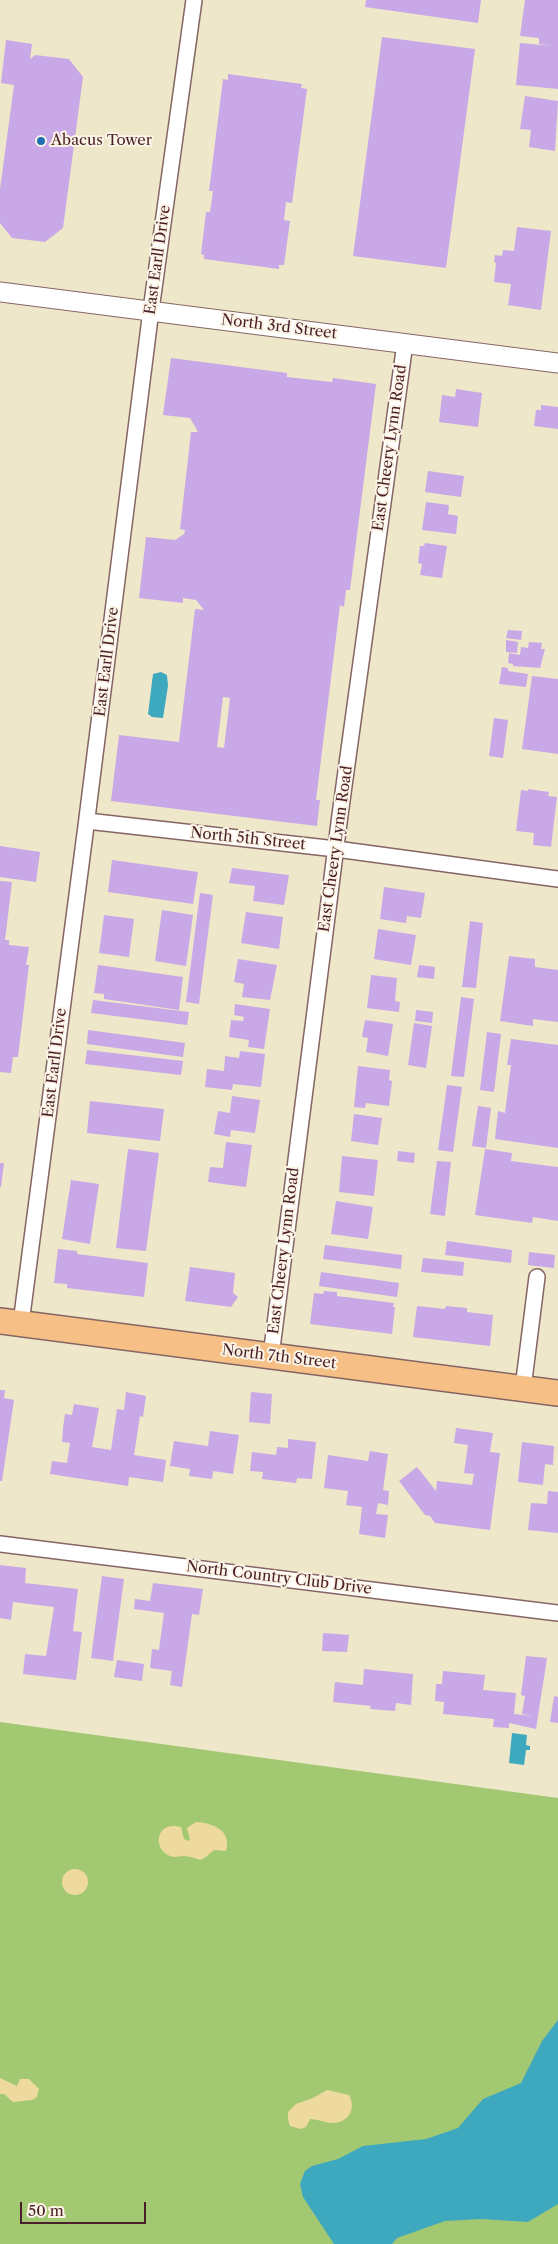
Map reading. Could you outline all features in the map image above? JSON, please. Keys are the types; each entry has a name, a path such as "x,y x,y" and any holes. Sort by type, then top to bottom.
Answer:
{"main road":[{"name":"North 7th Street","path":"11,1322 558,1393"}],"street":[{"name":"East Earll Drive","path":"11,1322 87,821 151,310 194,0"},
{"name":"North 3rd Street","path":"0,292 558,363"},
{"name":"East Cheery Lynn Road","path":"271,1356 336,849 405,343"},
{"name":"North 5th Street","path":"87,821 336,849 558,879"},
{"path":"523,1388 537,1277"},
{"name":"North Country Club Drive","path":"0,1544 558,1613"}],"green space":[{"path":"0,1722 558,1798 558,2244 0,2244"}],"sand":[{"path":"196,1822 209,1824 220,1829 226,1838 226,1851 214,1850 200,1860 184,1856 173,1857 161,1849 159,1837 166,1828 172,1826 181,1827 184,1839 189,1841 187,1828"},
{"path":"75,1869 85,1872 88,1882 85,1892 75,1895 65,1892 62,1882 65,1872"},
{"path":"0,2078 17,2086 20,2079 29,2079 39,2089 37,2097 32,2100 13,2102 4,2094 0,2094"},
{"path":"327,2090 349,2095 352,2105 350,2114 344,2120 333,2123 310,2119 306,2127 301,2129 290,2126 288,2112 296,2104 313,2098"}],"water":[{"path":"161,672 167,675 168,686 163,718 152,717 148,714 153,674"},
{"path":"512,1733 527,1735 526,1745 530,1746 530,1750 526,1750 524,1765 509,1763"},
{"path":"558,2020 558,2204 528,2222 482,2219 445,2221 397,2238 392,2244 334,2244 303,2197 300,2184 305,2171 312,2166 338,2159 363,2146 426,2139 458,2128 483,2099 521,2083 542,2041"}],"building":[{"path":"366,0 481,0 478,23 365,7"},
{"path":"525,0 558,0 558,89 516,85 520,43 553,46 539,44 539,38 520,36"},
{"path":"382,37 475,49 446,268 353,256"},
{"name":"Abacus Tower","path":"6,40 32,44 30,59 35,55 69,59 83,77 63,228 45,242 12,238 0,223 0,189 14,85 1,83"},
{"path":"228,74 302,84 301,88 307,89 292,203 286,202 284,220 290,221 284,265 279,265 279,269 204,259 204,255 201,254 206,212 210,212 213,191 209,191 223,79 228,80"},
{"path":"525,96 558,101 555,151 529,147 531,130 520,129"},
{"path":"517,227 551,231 541,310 508,305 511,284 494,282 495,255 502,256 503,250 514,251"},
{"path":"171,358 287,373 287,377 332,382 333,378 376,384 350,590 346,590 344,607 340,605 316,800 320,800 317,826 111,801 119,735 179,742 195,609 204,610 196,600 183,598 183,603 139,598 146,537 175,540 184,534 185,530 180,529 191,432 198,432 190,418 163,415","holes":["223,697 230,698 224,748 217,747"]},
{"path":"456,389 482,393 478,427 439,422 442,395 455,397"},
{"path":"541,405 558,407 558,429 534,426 536,410 541,410"},
{"path":"428,471 464,476 461,497 425,492"},
{"path":"426,502 449,505 448,514 458,516 456,534 422,530"},
{"path":"425,543 447,546 442,578 420,575 422,564 418,563 420,546 424,546"},
{"path":"508,630 522,631 521,640 506,638"},
{"path":"506,640 518,642 517,653 506,652"},
{"path":"529,642 542,643 541,649 545,649 540,668 513,666 513,664 508,663 509,653 520,655 521,647 528,648"},
{"path":"502,667 508,668 508,671 528,674 526,687 499,684"},
{"path":"532,676 558,679 558,754 522,749"},
{"path":"494,718 508,720 503,758 489,756"},
{"path":"528,789 549,792 548,796 557,797 551,847 533,845 534,833 516,831 521,790 528,791"},
{"path":"0,846 40,852 36,882 0,877"},
{"path":"112,860 198,872 193,904 108,892"},
{"path":"232,868 289,875 284,905 253,901 255,886 229,883"},
{"path":"0,881 12,882 5,940 9,940 9,945 29,947 26,965 29,965 18,1057 13,1057 11,1073 0,1072"},
{"path":"384,887 425,893 421,918 407,916 406,923 380,919"},
{"path":"200,893 213,895 199,1004 186,1002"},
{"path":"162,910 193,915 186,966 155,961"},
{"path":"246,912 283,917 279,949 241,943"},
{"path":"104,915 134,919 129,957 99,953"},
{"path":"470,921 483,923 476,988 462,987"},
{"path":"378,929 416,935 411,965 374,959"},
{"path":"509,956 535,959 535,967 558,970 558,1022 533,1019 533,1026 500,1021"},
{"path":"238,959 277,965 270,1000 242,997 244,984 234,982"},
{"path":"98,965 183,977 179,1010 104,999 104,994 94,993"},
{"path":"419,965 435,967 434,979 417,977"},
{"path":"371,975 397,978 395,1001 400,1002 399,1012 367,1008"},
{"path":"461,997 474,999 464,1077 451,1076"},
{"path":"93,1000 189,1012 187,1025 91,1013"},
{"path":"235,1004 270,1009 264,1049 248,1047 249,1040 229,1037 231,1020 243,1021 244,1017 234,1015"},
{"path":"416,1010 433,1012 432,1023 415,1021"},
{"path":"365,1020 393,1024 388,1056 366,1052 368,1038 362,1037"},
{"path":"414,1023 432,1026 426,1068 408,1065"},
{"path":"88,1030 185,1043 183,1057 87,1044"},
{"path":"487,1032 501,1034 494,1092 480,1090"},
{"path":"511,1039 558,1045 558,1148 495,1139 498,1111 505,1113 511,1065 507,1065"},
{"path":"87,1050 183,1061 181,1075 85,1064"},
{"path":"240,1051 265,1054 261,1087 233,1084 232,1090 205,1087 207,1069 224,1071 225,1056 239,1058"},
{"path":"358,1066 390,1070 389,1080 392,1081 389,1106 366,1103 365,1108 354,1107"},
{"path":"447,1085 462,1087 453,1152 438,1150"},
{"path":"232,1096 260,1100 255,1133 231,1130 230,1137 214,1134 218,1111 230,1113"},
{"path":"90,1101 164,1109 160,1141 87,1133"},
{"path":"478,1106 491,1108 486,1148 472,1146"},
{"path":"354,1114 382,1118 378,1145 351,1141"},
{"path":"226,1142 252,1145 246,1187 208,1182 210,1167 223,1168"},
{"path":"128,1149 159,1153 146,1251 116,1248"},
{"path":"485,1149 512,1153 511,1161 558,1167 558,1221 533,1217 532,1223 475,1215"},
{"path":"398,1151 415,1153 414,1163 397,1161"},
{"path":"342,1156 378,1160 374,1196 339,1192"},
{"path":"437,1161 451,1162 445,1216 430,1214"},
{"path":"0,1163 4,1163 1,1187 0,1187"},
{"path":"71,1180 99,1184 90,1244 62,1239"},
{"path":"336,1201 373,1207 368,1239 331,1234"},
{"path":"447,1241 512,1250 511,1263 445,1255"},
{"path":"325,1245 402,1255 401,1269 323,1259"},
{"path":"58,1249 77,1251 77,1254 148,1263 144,1297 67,1288 67,1284 54,1283"},
{"path":"529,1252 555,1255 554,1268 528,1265"},
{"path":"423,1258 464,1262 463,1276 421,1272"},
{"path":"190,1267 235,1273 233,1293 238,1297 231,1307 185,1301"},
{"path":"321,1272 399,1283 397,1297 319,1286"},
{"path":"324,1291 337,1292 337,1296 394,1303 392,1334 310,1324 314,1293 323,1294"},
{"path":"417,1306 445,1309 446,1306 467,1308 467,1312 493,1315 490,1346 413,1337"},
{"path":"0,1390 5,1390 4,1398 14,1400 2,1481 0,1481"},
{"path":"126,1392 146,1396 143,1417 140,1416 134,1455 166,1460 163,1482 129,1477 128,1486 50,1474 52,1461 67,1463 70,1443 62,1442 63,1428 65,1414 72,1415 74,1404 99,1408 92,1447 111,1450 117,1409 124,1410"},
{"path":"251,1392 272,1394 270,1424 249,1422"},
{"path":"456,1428 493,1433 490,1452 500,1453 490,1530 435,1523 430,1516 425,1515 399,1481 417,1467 436,1491 437,1481 472,1485 474,1474 464,1473 468,1445 454,1443"},
{"path":"210,1431 239,1435 233,1474 213,1471 212,1479 189,1476 190,1469 170,1466 174,1441 208,1446"},
{"path":"288,1439 316,1442 312,1479 297,1478 296,1483 262,1479 263,1472 250,1471 252,1452 276,1455 277,1447 288,1448"},
{"path":"522,1442 554,1446 553,1465 545,1464 543,1485 518,1482"},
{"path":"370,1451 388,1454 383,1490 389,1491 388,1505 378,1503 376,1514 388,1515 385,1538 359,1534 362,1507 346,1505 348,1491 324,1488 328,1455 368,1461"},
{"path":"548,1491 558,1492 558,1533 528,1530 531,1503 547,1504"},
{"path":"0,1565 26,1568 25,1583 78,1589 73,1631 82,1632 76,1680 23,1674 25,1654 46,1656 54,1607 13,1602 11,1620 0,1618"},
{"path":"102,1576 124,1579 113,1661 91,1658"},
{"path":"153,1583 203,1589 199,1615 192,1614 182,1687 170,1685 172,1671 150,1668 152,1649 159,1650 164,1613 134,1609 135,1599 150,1601"},
{"path":"323,1633 349,1635 347,1652 322,1651"},
{"path":"526,1656 547,1658 536,1729 509,1723 509,1728 493,1727 494,1719 443,1714 444,1702 435,1701 436,1684 442,1684 443,1671 485,1675 483,1690 516,1693 514,1714 535,1716 522,1714 525,1696 521,1695"},
{"path":"117,1660 144,1664 142,1681 114,1677"},
{"path":"364,1669 413,1674 411,1705 396,1703 395,1711 370,1709 371,1706 333,1702 335,1682 363,1685"},
{"path":"554,1696 558,1697 558,1723 550,1722"}],"place":[{"name":"Abacus Tower","path":"41,141"}]}
